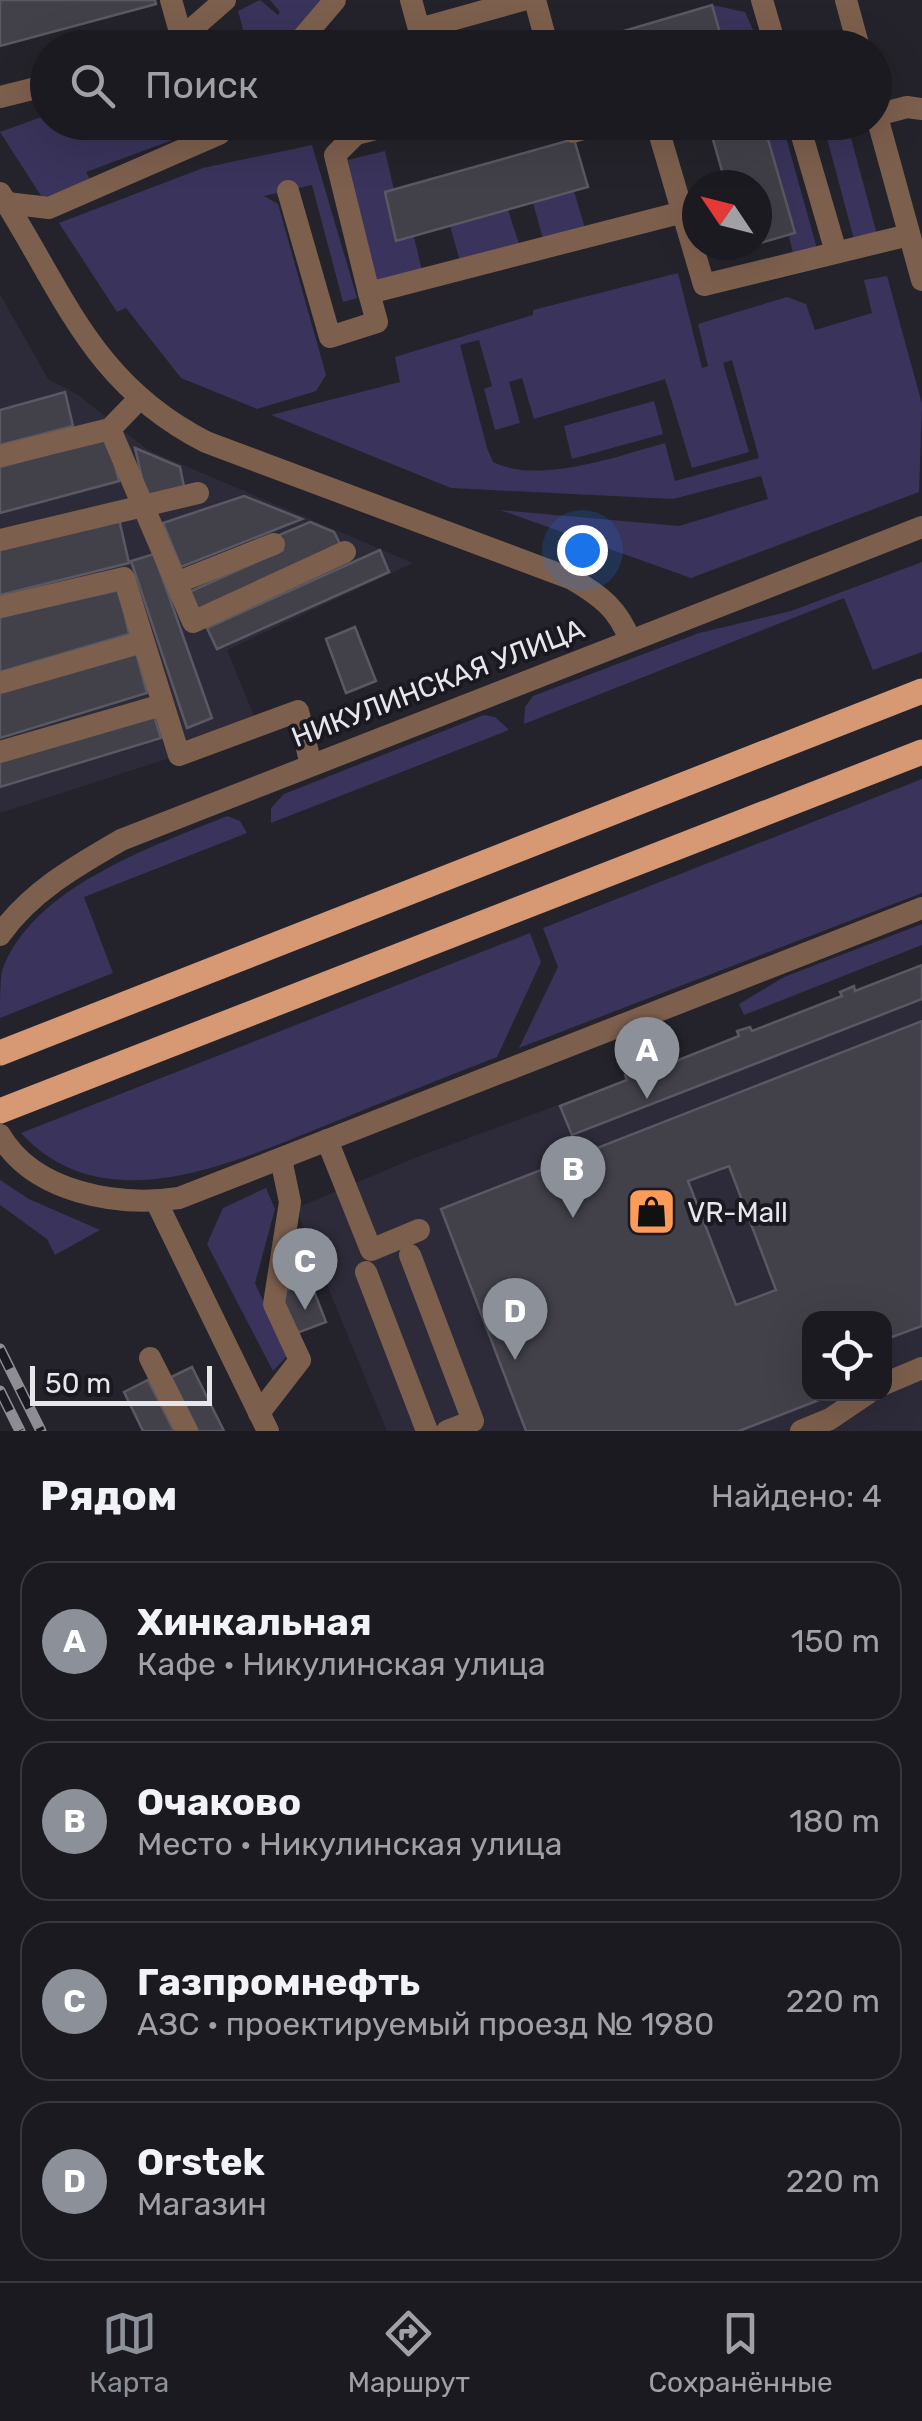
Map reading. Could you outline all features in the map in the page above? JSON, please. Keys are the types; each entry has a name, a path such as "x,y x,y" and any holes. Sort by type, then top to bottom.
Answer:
{"main road":[{"path":"0,1053 913,695"},
{"path":"0,1111 922,752"}],"street":[{"path":"171,0 179,30"},
{"path":"184,30 188,12 225,0"},
{"path":"191,30 225,0"},
{"path":"309,30 335,0"},
{"path":"411,0 418,29 522,0"},
{"path":"535,0 543,30"},
{"path":"762,0 771,30"},
{"path":"846,0 854,30"},
{"path":"0,97 30,90"},
{"path":"892,108 922,109"},
{"path":"3,198 49,208 205,140"},
{"path":"288,191 330,336 377,322 336,155 350,140"},
{"path":"370,293 682,212 661,140"},
{"path":"803,140 836,252"},
{"path":"884,140 922,280"},
{"path":"3,198 90,343 138,400 165,420 206,442 572,579 603,597 621,617 630,640"},
{"path":"697,260 704,284 910,235"},
{"path":"0,456 110,429 138,400"},
{"path":"110,429 193,622 345,552"},
{"path":"0,540 144,509 198,493"},
{"name":"НИКУЛИНСКАЯ УЛИЦА","path":"0,935 32,900 68,870 121,840 922,527"},
{"path":"176,583 274,544"},
{"path":"0,607 124,578 179,755 298,712 311,765"},
{"path":"0,683 143,642"},
{"path":"0,752 162,705"},
{"path":"0,1134 20,1160 51,1180 111,1199 156,1202 200,1192 922,908"},
{"path":"327,1140 371,1250 419,1230"},
{"path":"264,1422 300,1360 274,1304 290,1202 281,1158"},
{"path":"156,1202 264,1422"},
{"path":"410,1255 474,1421 455,1430"},
{"path":"366,1272 427,1431"},
{"path":"150,1358 187,1431"},
{"path":"892,1381 922,1368"},
{"path":"801,1431 830,1419 857,1401"}],"shaded area":[{"path":"260,0 278,15 280,12 270,0 327,0 298,30 242,30 238,11"},
{"path":"712,5 745,12 753,30 719,30"},
{"path":"30,121 30,140 172,140 86,172 96,190 49,208 0,132"},
{"path":"767,140 787,140 819,256 795,262"},
{"path":"828,140 852,140 879,242 856,247"},
{"path":"312,145 357,298 343,302 312,185 264,196 278,204 326,375 316,391 257,409 181,378 126,308 117,312 59,223 203,168"},
{"path":"385,151 394,190 385,192 396,240 414,237 424,279 378,290 348,160"},
{"path":"574,191 587,235 545,246 533,203"},
{"path":"508,210 522,253 462,268 450,226"},
{"path":"678,273 702,368 708,366 698,324 787,297 806,304 815,330 872,313 864,280 887,276 922,404 919,492 691,578 500,510 679,526 768,499 761,476 673,499 451,488 271,415 400,382 395,357 533,315 533,310","holes":["479,340 492,386 484,389 495,430 520,423 509,382 522,378 534,419 665,379 692,468 749,452 723,363 732,360 759,458 675,481 665,443 555,470 512,468 493,462 487,448 460,345"]},
{"path":"0,294 48,379 78,395 148,450 413,563 227,650 254,716 179,755 0,813"},
{"path":"654,401 663,434 572,459 564,426"},
{"path":"922,562 922,652 873,670 844,598 524,724 525,707 533,696 699,633 791,611"},
{"path":"484,715 495,717 509,730 271,823 271,808 284,794"},
{"path":"922,779 922,893 519,1048 558,967 543,928"},
{"path":"227,816 240,821 247,833 84,897 113,973 0,1018 2,971 17,941 39,916 98,874 164,841"},
{"path":"922,924 922,945 744,1015 739,1004 784,977"},
{"path":"530,933 541,962 497,1057 297,1137 216,1166 133,1180 93,1176 55,1161 21,1133"},
{"path":"922,965 922,1431 387,1431 300,1219 299,1207 417,1157 626,1080 625,1075 631,1072 639,1070 641,1074 739,1036 737,1031 750,1027 752,1031 842,996 840,992 854,986 856,991"},
{"path":"0,1180 29,1199 100,1230 55,1255 47,1239 0,1205"},
{"path":"266,1188 275,1209 255,1283 288,1355 273,1371 207,1244 223,1208"}],"building":[{"path":"0,0 155,0 156,4 59,30 30,30 30,38 0,46"},
{"path":"712,5 719,30 627,30"},
{"path":"570,140 574,140 588,187 396,241 385,192"},
{"path":"713,140 768,140 795,233 772,240 772,170 722,170"},
{"path":"65,392 73,426 0,445 0,410"},
{"path":"108,438 119,481 0,513 0,467"},
{"path":"135,448 180,467 185,492 147,500"},
{"path":"244,496 302,519 181,567 163,523"},
{"path":"119,519 129,563 0,595 0,549"},
{"path":"310,522 334,532 342,548 196,613 187,593 283,550 277,536"},
{"path":"380,550 389,572 217,649 207,628"},
{"path":"154,554 212,718 187,728 131,561"},
{"path":"119,590 129,634 0,672 0,617"},
{"path":"355,627 376,681 346,693 326,639"},
{"path":"135,649 147,693 0,738 0,691"},
{"path":"154,716 161,738 0,787 0,759"},
{"path":"922,965 922,999 572,1135 560,1106 627,1080 625,1075 631,1072 639,1070 641,1075 739,1036 737,1031 750,1027 752,1031 842,996 840,992 854,986 855,991"},
{"path":"922,1021 922,1326 892,1337 892,1311 802,1311 802,1401 816,1401 739,1431 526,1431 441,1209","holes":["729,1166 776,1290 736,1305 688,1181"]},
{"path":"310,1281 326,1322 297,1333 279,1293"},
{"path":"192,1367 224,1431 198,1431 171,1377"},
{"path":"148,1380 174,1431 143,1431 124,1392"}],"railway":[{"path":"0,1349 41,1431"},
{"path":"0,1391 20,1431"}],"place":[{"name":"Хинкальная","path":"647,1099"},
{"name":"VR-Mall","path":"652,1212"},
{"name":"Очаково","path":"573,1218"},
{"name":"Газпромнефть","path":"305,1310"},
{"name":"Orstek","path":"515,1360"}]}
